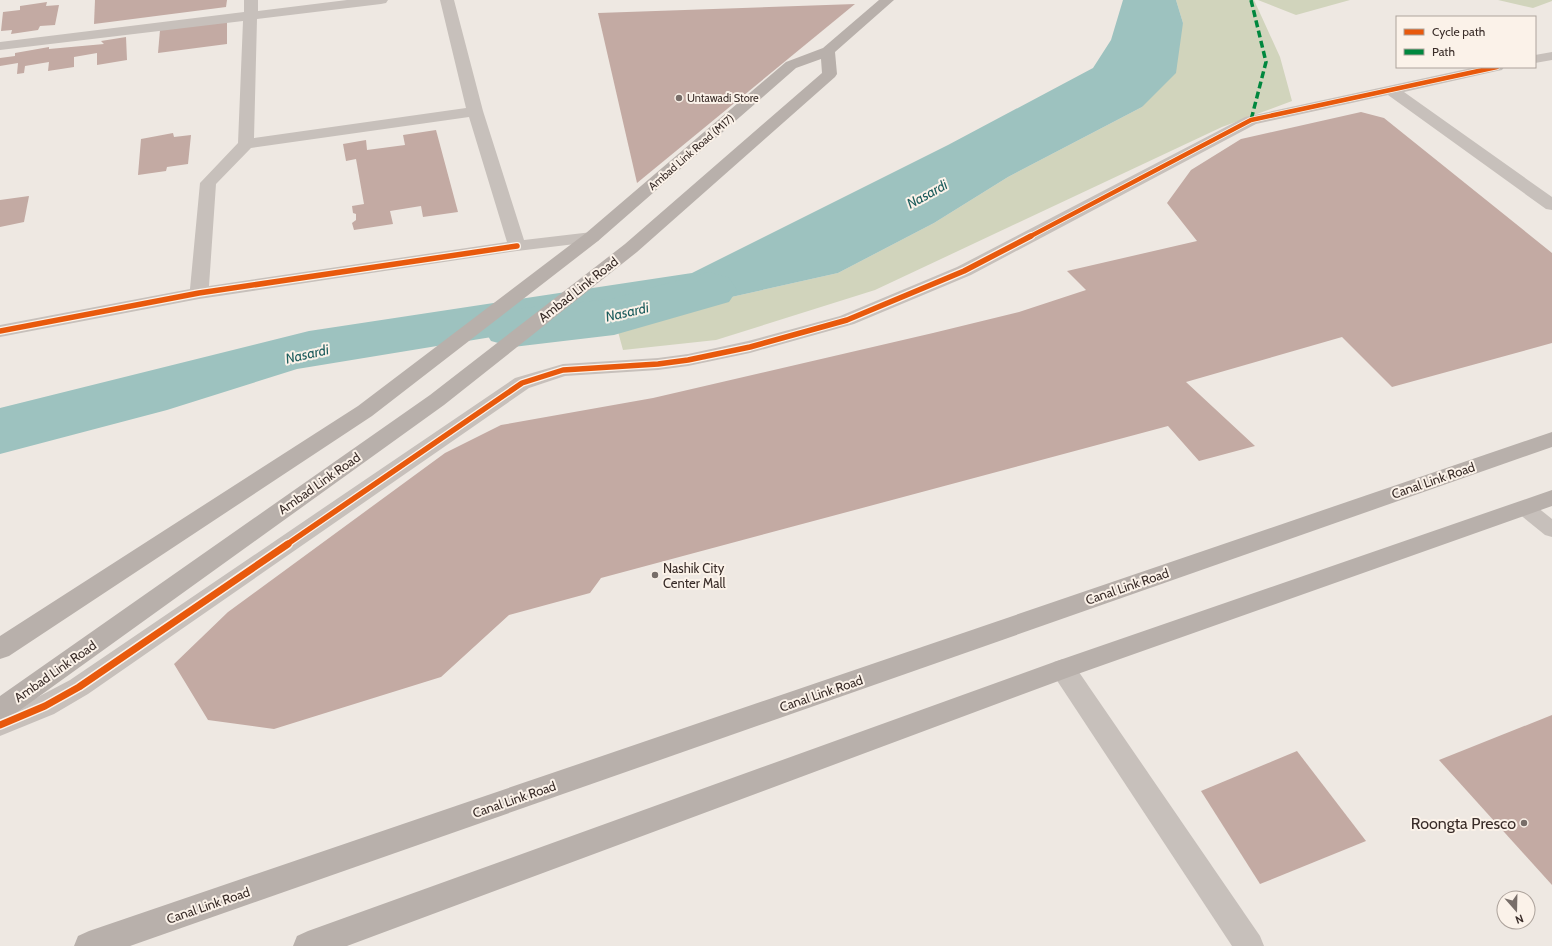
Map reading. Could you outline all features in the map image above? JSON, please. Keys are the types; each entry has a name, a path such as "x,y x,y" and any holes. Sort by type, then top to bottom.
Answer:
{"main road":[{"name":"Ambad Link Road (M17)","path":"0,650 365,411 560,263 791,65 828,51 886,0"},
{"name":"Ambad Link Road","path":"0,710 437,400 631,248 830,74 828,51"},
{"name":"Canal Link Road","path":"89,946 1552,439"},
{"path":"308,946 1063,669 1552,498"}],"street":[{"path":"0,46 250,8 381,0"},
{"path":"447,0 474,111 517,246"},
{"path":"246,144 250,8"},
{"path":"1536,59 1552,56"},
{"path":"0,725 45,706 79,687 522,383 563,370 658,364 688,360 750,347 847,320 964,271 1251,120 1492,68"},
{"path":"1390,89 1552,205"},
{"path":"200,293 208,183 246,144 474,111"},
{"path":"0,331 200,293 517,246 592,237"},
{"path":"112,630 138,647"},
{"path":"1063,669 1249,946"}],"lane":[{"path":"1525,508 1552,530"}],"green space":[{"path":"1176,0 1254,0 1280,57 1292,101 1222,127 875,290 716,340 623,350 614,317 718,300 838,273 934,223 1008,177 1142,107 1183,23"},
{"path":"1258,0 1350,0 1296,15"},
{"path":"1498,0 1552,0 1552,1 1533,8"}],"water":[{"path":"1123,0 1176,0 1183,23 1176,73 1142,107 1008,177 934,223 838,273 718,300 297,369 167,410 0,454 0,408 309,331 692,273 948,145 1093,68 1111,40"}],"building":[{"path":"95,0 227,0 226,7 94,24"},
{"path":"47,2 46,6 59,5 55,25 40,26 38,30 11,34 12,30 1,31 3,12 20,10 20,6"},
{"name":"Untawadi Store","path":"855,4 637,183 598,13"},
{"path":"227,22 227,44 158,53 160,30"},
{"path":"126,37 127,60 97,65 97,53 74,57 74,67 48,71 49,62 25,66 24,73 17,74 18,63 0,66 0,58 15,56 15,53 49,47 49,49 104,44 101,41"},
{"path":"1361,112 1384,118 1552,253 1552,343 1392,387 1342,337 1186,382 1255,446 1199,461 1168,426 601,578 590,593 509,615 441,677 274,729 208,720 174,664 228,612 445,453 501,425 653,398 1019,312 1086,290 1067,271 1197,241 1167,203 1191,170 1241,139"},
{"path":"436,130 458,212 423,217 421,206 390,211 393,224 354,230 352,223 356,220 356,214 353,213 352,206 364,204 356,159 346,161 343,144 366,140 367,150 405,145 403,135"},
{"path":"173,133 174,137 191,135 188,164 167,167 166,171 138,175 141,139"},
{"path":"29,196 24,222 0,227 0,200"},
{"name":"Roongta Presco","path":"1552,715 1552,885 1439,760"},
{"path":"1297,751 1366,841 1260,884 1201,791"}],"waterway":[{"name":"Nasardi","path":"513,328 614,317 708,290"}],"marked path":[{"path":"1251,0 1266,62 1251,120"}],"cycle path":[{"path":"0,725 45,706 79,687 522,383 563,370 658,364 688,360 750,347 847,320 964,271 1251,120 1492,68"},
{"path":"0,331 199,293 517,246"}],"place":[{"name":"Untawadi Store","path":"679,98"},
{"name":"Nashik City Center Mall","path":"655,575"},
{"name":"Roongta Presco","path":"1524,823"}]}
